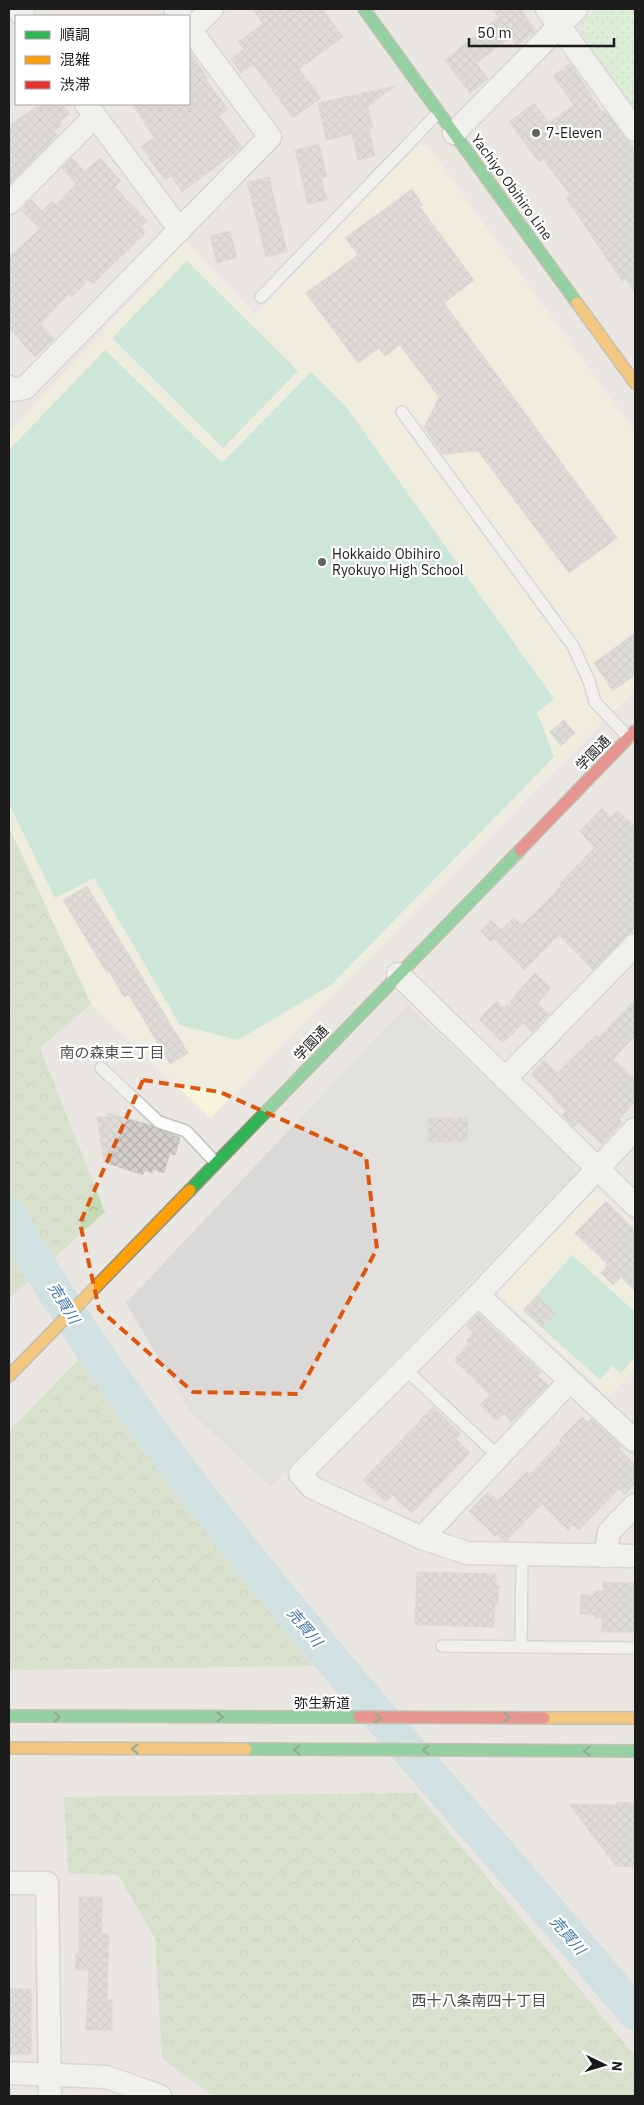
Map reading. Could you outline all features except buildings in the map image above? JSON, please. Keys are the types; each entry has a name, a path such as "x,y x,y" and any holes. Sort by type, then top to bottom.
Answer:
{"street":[{"path":"190,23 212,9"},
{"name":"Yachiyo Obihiro Line","path":"364,9 635,383"},
{"path":"454,133 553,17 576,9"},
{"path":"553,17 635,130"},
{"path":"9,387 10,390 24,388 270,137 190,30"},
{"path":"9,203 91,110 180,230"},
{"name":"学園通","path":"9,1376 632,735"},
{"path":"505,1079 635,945"},
{"path":"398,974 635,1205"},
{"path":"635,1129 478,1295 300,1474 313,1488 422,1538 467,1553 635,1556"},
{"path":"478,1295 635,1441"},
{"path":"422,1538 570,1381"},
{"path":"605,1556 609,1532 635,1505"},
{"name":"弥生新道","path":"9,1716 635,1718"},
{"path":"9,1748 635,1751"},
{"path":"9,1883 47,1883 50,2096"},
{"path":"9,2073 50,2073 106,2077 160,2096"}],"lane":[{"path":"261,297 439,112"},
{"path":"402,412 573,646 589,681 595,702 632,735"},
{"path":"101,1068 159,1122 186,1131 216,1162"},
{"path":"405,1369 499,1457"},
{"path":"521,1647 522,1554"},
{"path":"442,1646 635,1648"}],"highlighted area":[{"path":"143,1080 220,1092 366,1157 377,1249 298,1394 193,1392 99,1309 80,1223"}],"shaded area":[{"name":"Hokkaido Obihiro Ryokuyo High School","path":"419,144 427,145 635,432 635,690 210,1118 91,1004 9,827 9,433 186,241 255,315"},
{"path":"407,1005 574,1159 575,1175 270,1487 190,1411 126,1303"},
{"path":"594,1186 635,1225 635,1368 608,1397 496,1291"}],"green space":[{"path":"596,9 635,9 635,111 580,35 581,24"},
{"path":"187,261 298,371 223,448 112,338"},
{"name":"Hokkaido Obihiro Ryokuyo High School","path":"105,350 222,463 311,372 347,408 554,699 537,712 554,757 331,985 238,1040 180,1025 94,878 55,898 9,804 9,450"},
{"path":"9,827 91,1004 40,1048 105,1212 9,1299"},
{"path":"572,1255 635,1312 635,1357 621,1373 612,1366 600,1380 523,1311"},
{"path":"80,1358 313,1666 9,1670 9,1431"},
{"path":"417,1793 635,2056 635,2096 217,2096 209,2093 162,2058 155,1938 118,1875 68,1873 64,1797"}],"waterway":[{"name":"売買川","path":"9,1216 76,1324 148,1428 225,1529 387,1724 635,2013"}],"traffic: fast":[{"path":"364,9 577,303"},
{"path":"190,1190 520,850"},
{"path":"9,1716 359,1717"},
{"path":"246,1749 635,1751"}],"traffic: slow":[{"path":"577,303 635,383"},
{"path":"9,1376 190,1190"},
{"path":"544,1718 635,1718"},
{"path":"9,1748 246,1749"}],"traffic: jam":[{"path":"520,850 635,731"},
{"path":"359,1717 544,1718"}],"place":[{"name":"7-Eleven","path":"536,133"},
{"name":"Hokkaido Obihiro Ryokuyo High School","path":"322,562"}],"district":[{"name":"南の森東三丁目","path":"112,1052"},
{"name":"西十八条南四十丁目","path":"479,2000"}]}
